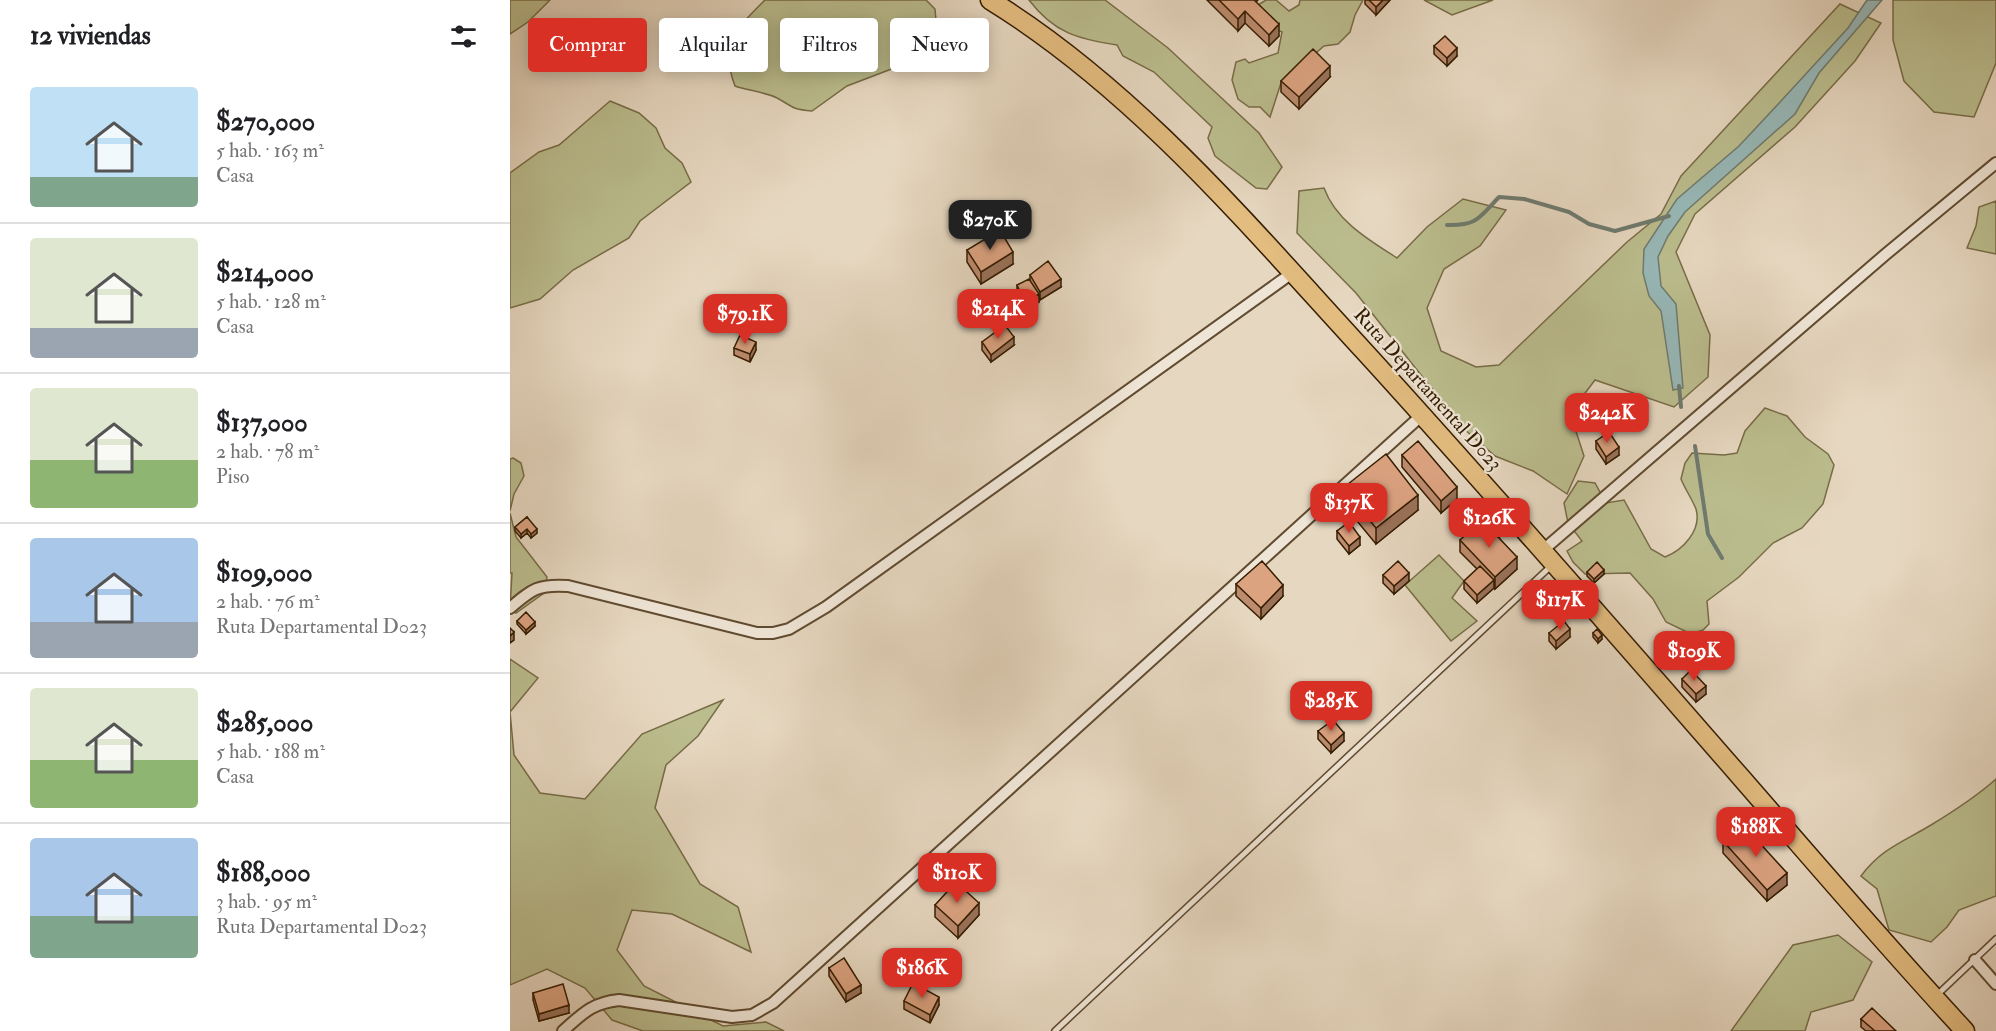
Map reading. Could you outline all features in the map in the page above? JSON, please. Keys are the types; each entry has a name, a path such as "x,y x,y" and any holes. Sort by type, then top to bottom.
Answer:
{"main road":[{"name":"Ruta Departamental D023","path":"990,0 1013,14 1136,111 1180,152 1422,415 1965,1031"}],"street":[{"path":"1547,558 1877,262 1996,163"},
{"path":"510,608 532,589 552,585 568,586 740,631 773,633 789,629 826,607 1292,273"},
{"path":"563,1031 594,1005 608,1001 619,1000 732,1017 752,1015 773,1003 1422,415"},
{"path":"1975,960 1996,984"}],"lane":[{"path":"1055,1031 1547,558"},
{"path":"1934,997 1996,939"}],"green space":[{"path":"510,0 550,0 532,18 528,18 528,22 510,34"},
{"path":"765,0 926,0 935,9 936,18 890,18 890,70 847,86 812,111 793,107 773,96 735,86 731,72 768,72 768,18 748,18"},
{"path":"1029,0 1105,0 1168,48 1259,133 1282,167 1267,189 1256,188 1215,156 1208,138 1212,127 1154,72 1123,56 1117,45 1068,33 1048,20"},
{"path":"1266,0 1276,0 1289,11 1299,5 1300,0 1363,0 1350,32 1338,44 1324,46 1281,83 1270,117 1260,107 1249,107 1238,99 1232,80 1236,62 1245,59 1249,63 1278,53 1282,32 1271,27 1258,5"},
{"path":"1424,0 1493,0 1452,15"},
{"path":"1893,0 1996,0 1996,63 1974,117 1934,112 1904,81 1893,40"},
{"path":"1840,4 1881,23 1855,61 1795,127 1695,214 1676,252 1710,335 1708,377 1674,407 1595,380 1570,413 1584,456 1567,494 1533,471 1495,456 1463,428 1356,293 1297,233 1299,191 1324,188 1329,200 1354,229 1397,258 1427,227 1463,199 1506,210 1480,246 1444,269 1427,308 1441,351 1476,367 1499,365 1627,242 1661,214 1681,176"},
{"path":"610,101 639,113 656,128 665,148 682,163 691,182 640,221 629,238 573,270 540,299 510,308 510,173 539,152 559,145"},
{"path":"1996,201 1996,254 1967,248 1976,226 1979,207"},
{"path":"1765,408 1787,416 1805,437 1828,454 1834,465 1823,504 1802,528 1773,543 1739,577 1707,601 1709,624 1703,630 1691,634 1666,622 1653,599 1630,573 1585,574 1573,562 1567,551 1582,541 1568,523 1564,503 1578,481 1595,483 1606,503 1624,500 1651,549 1665,557 1678,550 1690,538 1696,524 1696,509 1681,479 1685,463 1692,453 1724,455 1737,453 1745,431"},
{"path":"513,458 521,463 524,476 514,494 510,511 510,459"},
{"path":"510,513 516,537 547,577 544,593 516,613 510,608 512,573 510,573"},
{"path":"1439,555 1464,581 1452,598 1477,621 1451,641 1405,585"},
{"path":"510,659 538,678 510,712"},
{"path":"723,700 698,736 666,765 655,808 700,884 738,907 751,952 672,914 632,910 617,950 644,986 723,1026 766,1022 784,1031 643,1031 612,1020 585,988 547,969 510,985 510,712 514,755 540,793 585,799 642,734"},
{"path":"1996,779 1996,896 1959,910 1947,927 1931,942 1889,930 1877,889 1861,876 1885,852 1957,809"},
{"path":"1838,935 1872,962 1853,1000 1811,1012 1805,1031 1731,1031 1793,945"}],"water":[{"path":"1867,0 1882,0 1819,73 1795,114 1685,212 1668,236 1658,257 1661,286 1676,304 1683,388 1673,390 1661,311 1649,296 1643,273 1644,249 1677,199 1739,146 1848,28"}],"building":[{"path":"1219,0 1254,0 1279,24 1269,35 1245,11 1238,19"},
{"path":"1369,0 1383,0 1376,7"},
{"path":"1445,36 1457,48 1447,58 1434,46"},
{"path":"1313,49 1330,66 1299,97 1281,81"},
{"path":"1000,230 1013,252 981,272 967,250"},
{"path":"1048,261 1061,279 1040,292 1030,275"},
{"path":"1029,279 1039,294 1025,302 1017,285"},
{"path":"1005,325 1014,337 991,355 982,342"},
{"path":"740,335 756,342 750,354 734,348"},
{"path":"1609,432 1619,447 1606,457 1596,441"},
{"path":"1418,441 1457,487 1441,501 1402,455"},
{"path":"1386,454 1418,495 1376,528 1343,488"},
{"path":"1492,510 1498,517 1490,524 1484,517"},
{"path":"527,517 537,529 531,534 527,529 521,534 515,527"},
{"path":"1482,520 1517,557 1495,577 1460,540"},
{"path":"1349,522 1360,537 1349,546 1337,531"},
{"path":"1488,522 1500,536 1498,537 1486,524"},
{"path":"1262,561 1283,585 1261,608 1236,584"},
{"path":"1398,561 1409,573 1394,586 1383,575"},
{"path":"1597,562 1604,570 1594,579 1587,572"},
{"path":"1480,566 1494,580 1477,595 1464,581"},
{"path":"526,612 535,622 526,630 517,621"},
{"path":"1564,621 1570,629 1556,641 1549,633"},
{"path":"1597,629 1602,635 1598,639 1593,633"},
{"path":"1691,670 1706,686 1696,694 1682,679"},
{"path":"1333,720 1344,733 1331,745 1318,731"},
{"path":"1746,828 1787,873 1767,890 1723,841"},
{"path":"956,882 979,903 958,926 935,905"},
{"path":"844,958 861,985 846,994 829,968"},
{"path":"913,983 939,997 930,1015 904,1001"},
{"path":"563,984 569,1005 539,1014 533,993"},
{"path":"1872,1008 1896,1031 1875,1031 1861,1019"}],"waterway":[{"path":"1447,225 1465,224 1477,219 1499,197 1524,199 1569,212 1589,224 1615,231 1669,216"},
{"path":"1679,386 1681,407"},
{"path":"1695,446 1708,534 1722,558"}]}
